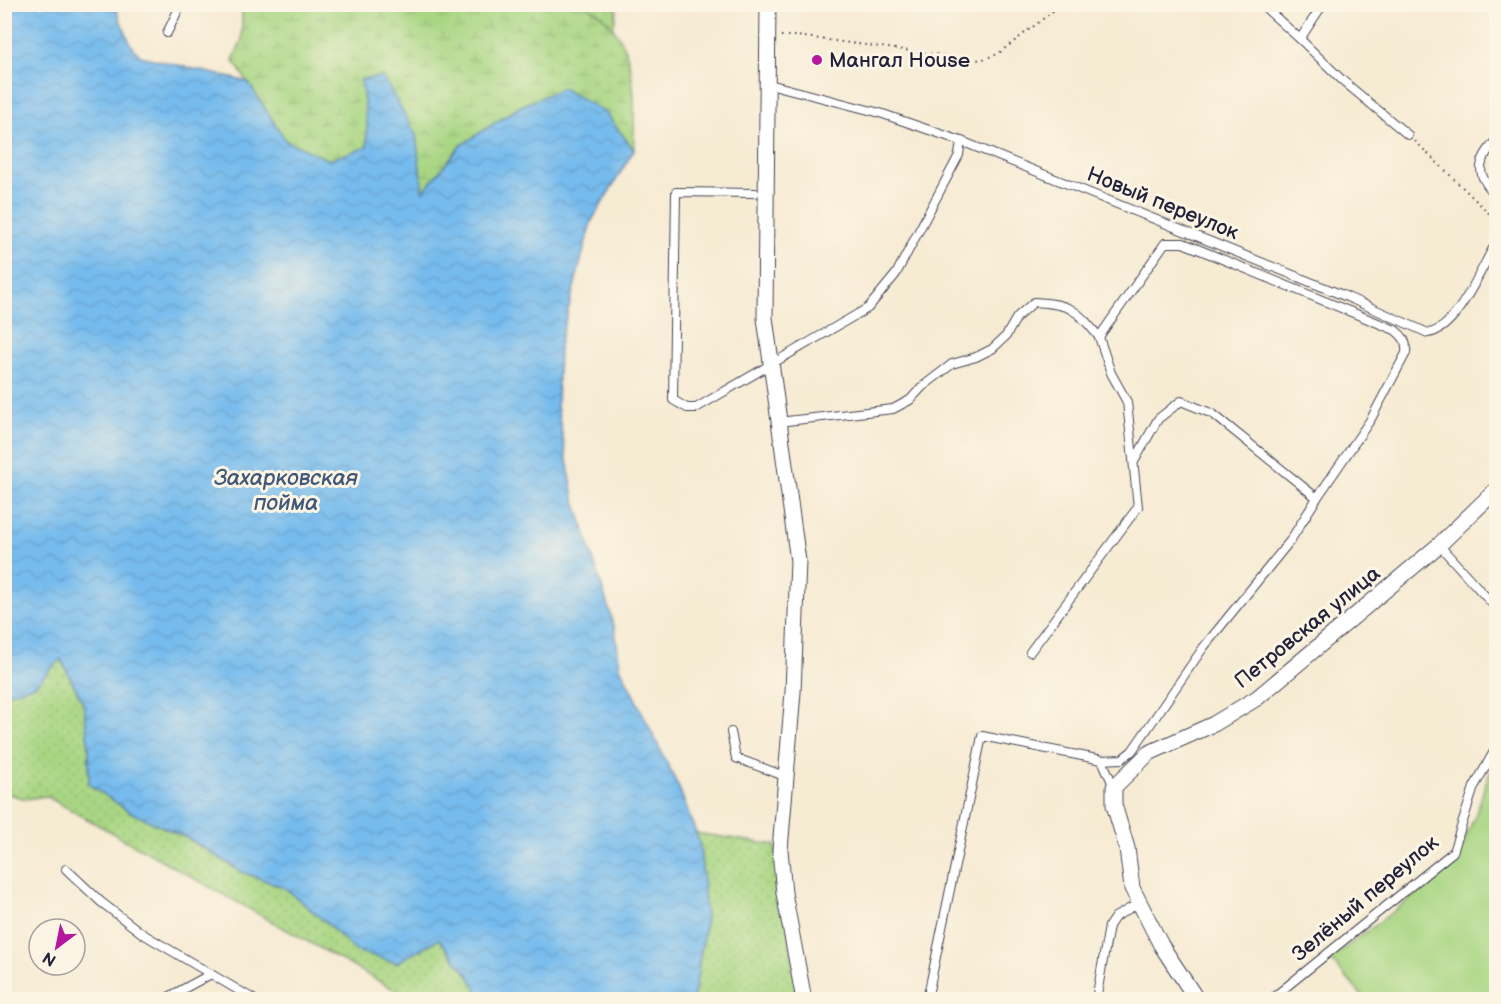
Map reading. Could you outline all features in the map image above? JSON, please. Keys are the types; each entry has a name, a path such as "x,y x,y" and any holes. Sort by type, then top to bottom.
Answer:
{"street":[{"path":"768,4 765,318 798,561 797,607 780,850 784,893 804,999"},
{"name":"Петровская улица","path":"1114,787 1149,753 1214,724 1257,698 1439,545 1497,490"},
{"path":"1114,787 1114,805 1127,848 1132,888 1161,945 1197,999"}],"lane":[{"path":"167,33 181,4"},
{"path":"1261,4 1342,80 1408,135"},
{"path":"1300,39 1323,4"},
{"name":"Новый переулок","path":"769,84 880,113 961,141 1345,296 1428,333 1435,332 1445,325 1465,299 1497,243"},
{"path":"1497,140 1487,151 1481,174 1484,182 1497,196"},
{"path":"755,193 676,192 673,400 687,408 696,408 868,308 896,274 959,154 961,141"},
{"path":"927,999 982,736 1102,760 1122,759 1132,751 1203,648 1290,541 1371,419 1406,353 1407,344 1402,335 1395,330 1183,243 1165,243 1099,337"},
{"path":"778,422 893,409 910,400 922,387 952,364 976,357 992,349 1006,336 1017,317 1034,302 1062,304 1083,317 1099,337 1111,374 1127,402 1138,507 1030,652"},
{"path":"1134,461 1158,419 1181,400 1213,414 1317,498"},
{"path":"1439,545 1497,608"},
{"path":"731,732 736,758 786,777"},
{"name":"Зелёный переулок","path":"1270,999 1453,852 1474,787 1497,748"},
{"path":"1102,760 1114,787"},
{"path":"66,869 101,902 143,934 255,999"},
{"path":"1095,999 1109,926 1114,917 1139,903"},
{"path":"163,999 211,974"}],"path":[{"path":"769,36 797,36 980,60 998,54 1062,4"},
{"path":"1408,135 1497,220"}],"green space":[{"path":"242,5 583,5 597,13 612,27 622,42 628,59 634,95 634,150 605,112 461,145 422,193 416,135 367,125 367,148 329,160 286,141 233,60 242,40"},
{"path":"583,5 611,5 617,10 613,28 599,13"},
{"path":"60,658 84,705 89,750 89,784 130,812 187,838 242,872 285,888 356,951 396,963 439,939 470,977 481,999 411,999 46,796 26,799 5,793 5,694 35,685"},
{"path":"1496,763 1496,999 1365,999 1330,959 1439,877 1458,855 1475,816 1488,776"},
{"path":"696,833 775,845 799,999 692,1000 706,918 700,844"}],"water":[{"name":"Захарковская пойма","path":"5,4 120,5 117,12 131,45 140,56 248,82 286,141 329,160 367,147 367,125 361,79 383,77 416,135 423,192 461,145 521,106 562,88 605,112 634,150 591,222 559,345 557,407 574,497 615,629 620,667 679,788 700,844 706,918 692,999 481,999 470,977 439,939 396,963 356,951 285,888 242,872 187,838 130,812 89,784 89,750 84,705 61,659 35,685 5,694"}],"place":[{"name":"Мангал House","path":"817,60"}]}
